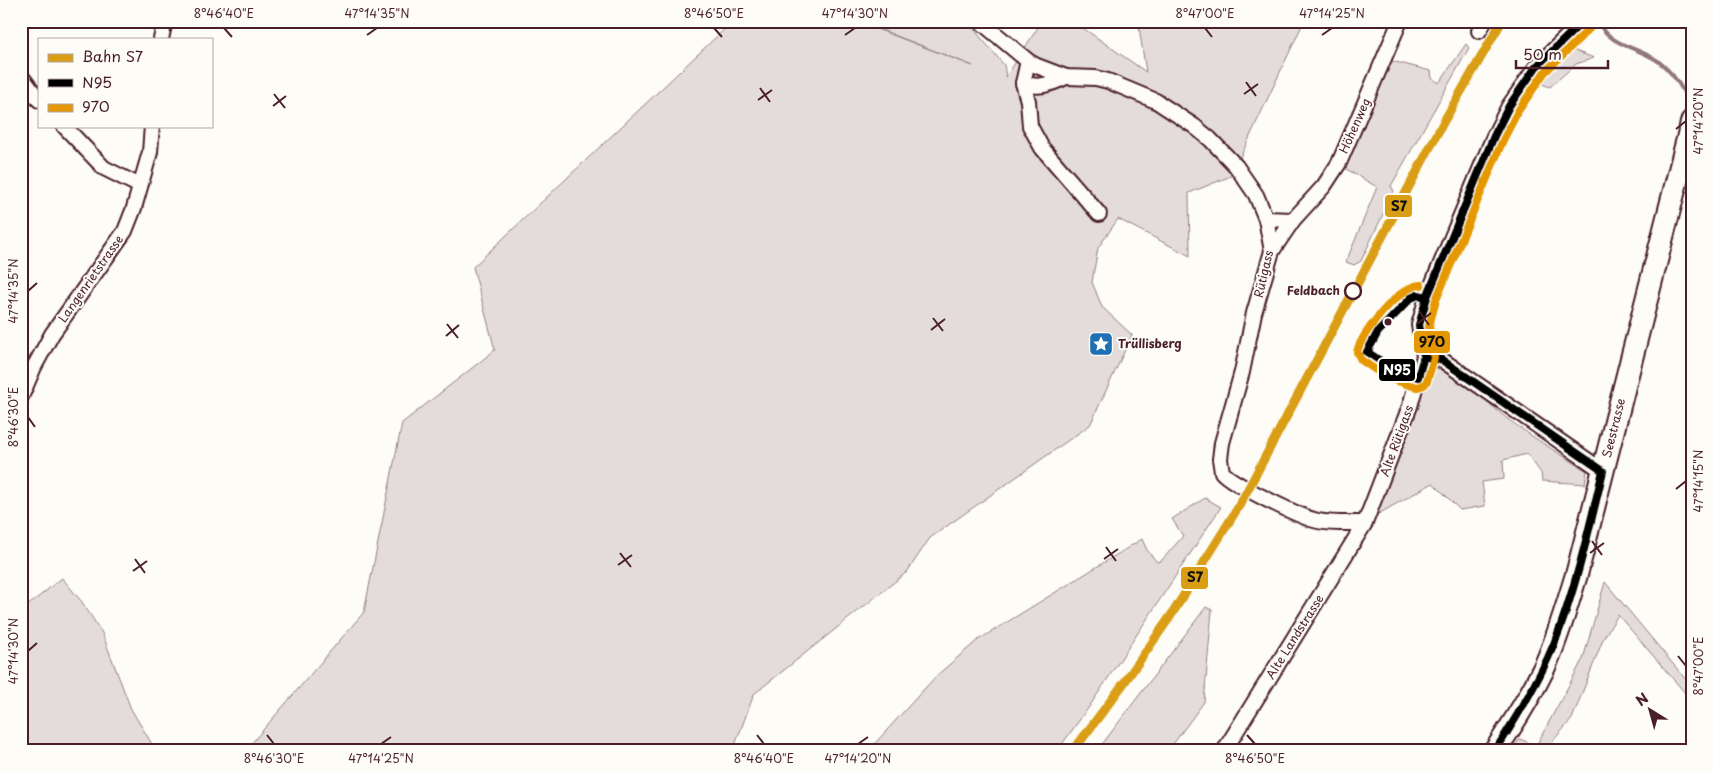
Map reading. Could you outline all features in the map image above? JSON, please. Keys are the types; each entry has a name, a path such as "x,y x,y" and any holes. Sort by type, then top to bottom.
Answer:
{"main road":[{"name":"Seestrasse","path":"1495,751 1530,694 1544,667 1560,628 1577,574 1692,121"}],"street":[{"path":"161,38 165,21"},
{"name":"Rütigass","path":"980,21 1028,61 1037,66 1066,77 1096,78 1124,86 1156,101 1194,126 1224,152 1247,179 1266,219 1272,251 1254,313 1242,372 1222,443 1220,459 1222,472 1232,480 1282,507 1318,521 1365,523"},
{"name":"Höhenweg","path":"1272,251 1294,220 1319,193 1339,163 1400,21"},
{"path":"1583,21 1545,57 1528,77 1502,121 1427,297 1419,325 1424,356 1442,360 1603,471"},
{"path":"1028,61 1023,83 1028,101 1030,126 1036,139 1060,170 1099,214"},
{"path":"21,76 38,99"},
{"path":"1023,83 1033,87 1066,77"},
{"path":"66,128 106,170 140,186"},
{"name":"Langenrietstrasse","path":"21,397 34,367 52,334 125,231 134,208 150,152 152,128"},
{"path":"1266,219 1294,220"},
{"name":"Alte Rütigass","path":"1365,523 1404,423 1424,356"},
{"name":"Alte Landstrasse","path":"1224,751 1365,523"}],"shaded area":[{"path":"733,21 856,21 973,66 859,21 967,21 1004,65 1006,77 1042,21 1073,21 1146,72 1138,21 1304,21 1238,162 1236,174 1189,193 1190,256 1118,219 1098,248 1092,282 1102,307 1132,335 1090,425 930,538 907,572 754,694 735,745 729,751 245,751 364,612 402,423 495,350 473,267"},
{"path":"1466,44 1469,48 1391,186 1394,191 1361,261 1354,265 1346,262 1377,187 1341,166 1388,60 1431,71 1432,78 1439,83"},
{"path":"1570,49 1594,58 1576,64 1550,87 1539,83"},
{"path":"1437,368 1457,377 1521,429 1587,471 1585,484 1542,481 1541,473 1527,454 1503,460 1504,479 1482,482 1485,506 1460,510 1433,483 1373,517 1401,450 1428,376"},
{"path":"1205,498 1221,507 1089,707 1057,751 868,751 936,676 978,640 1142,539 1147,550 1157,562 1162,560 1183,536 1172,519"},
{"path":"62,578 82,602 102,633 131,709 156,751 21,751 21,611"},
{"path":"1605,582 1692,687 1692,701 1618,615 1604,637 1572,719 1544,751 1511,751 1520,739 1536,746 1583,659"},
{"path":"1206,607 1212,610 1204,702 1168,751 1097,751"}],"waterway":[{"name":"Feldbach","path":"1597,21 1603,30 1617,41 1662,64 1680,85 1685,94"}],"rail line":[{"name":"S7","path":"1073,751 1124,683 1172,614 1239,506 1444,121 1502,21"}],"transit line":[{"name":"N95","path":"1427,297 1494,136 1509,106 1536,67 1583,21"},
{"name":"970","path":"1421,285 1403,292 1383,311 1366,333 1357,352 1361,360 1386,377 1418,387 1424,385 1427,381 1434,358 1429,326 1436,300 1503,140 1518,111 1544,73 1590,28"},
{"name":"N95","path":"1418,295 1427,297 1419,325 1424,356 1418,377 1391,368 1367,352 1378,332 1411,298 1418,295"},
{"name":"N95","path":"1424,356 1442,360 1603,471 1575,580 1554,644 1542,672 1495,751"}],"place":[{"name":"Feldbach","path":"1353,291"},
{"name":"Trüllisberg","path":"1101,344"}]}
